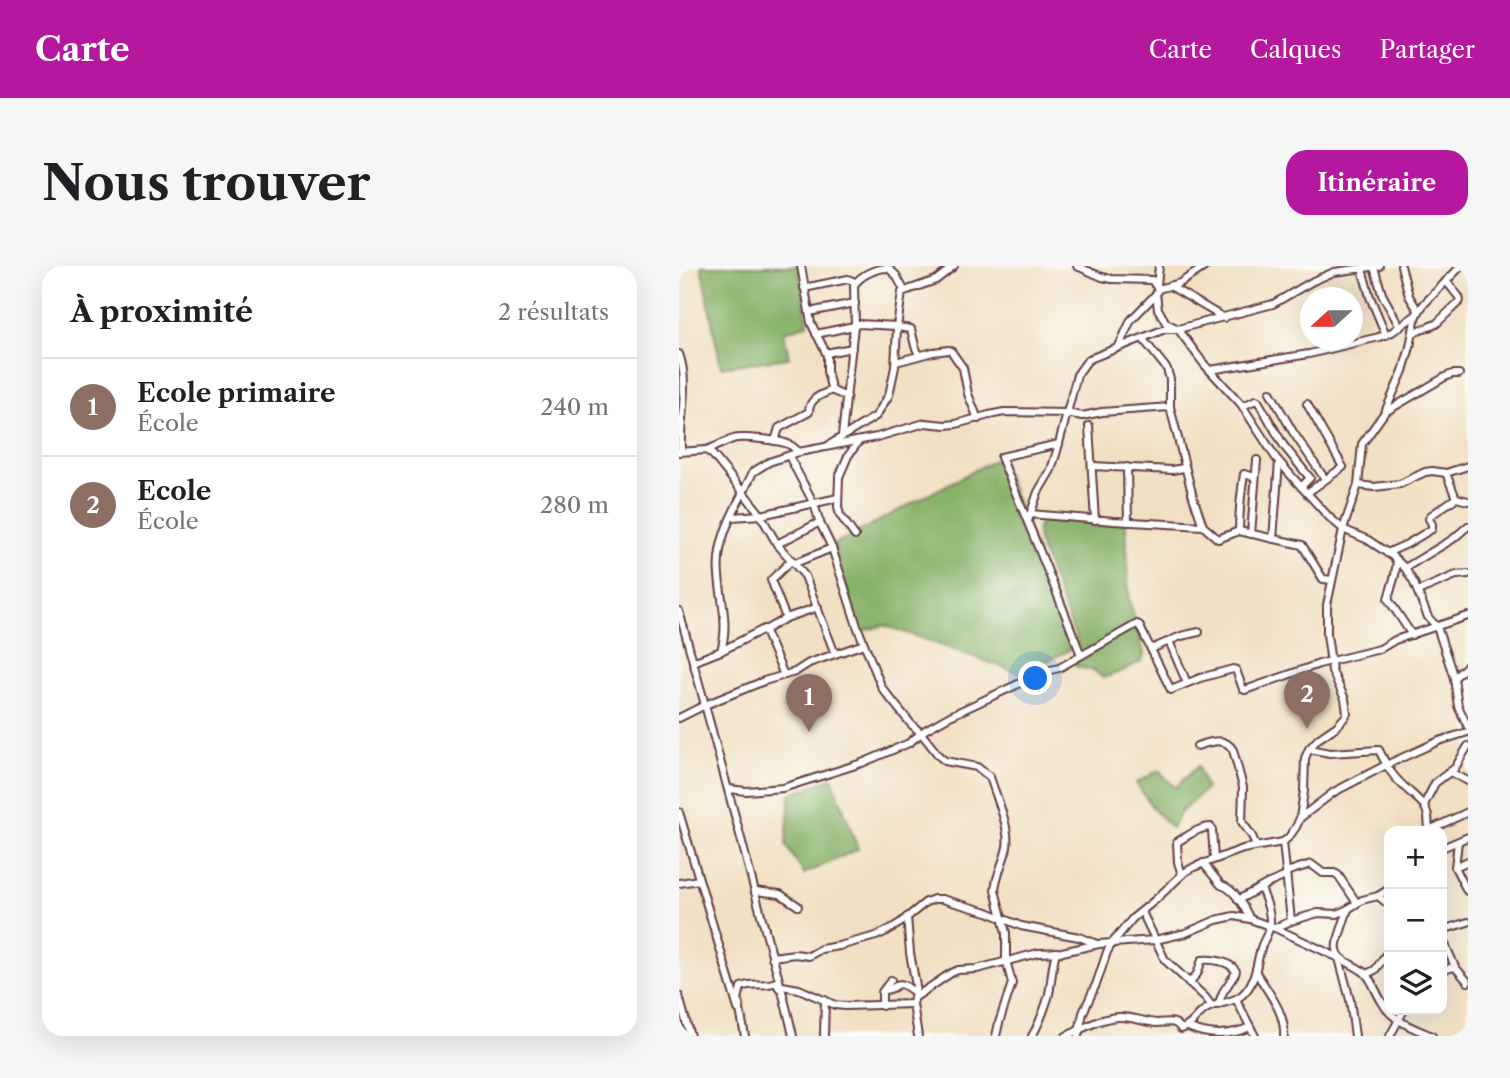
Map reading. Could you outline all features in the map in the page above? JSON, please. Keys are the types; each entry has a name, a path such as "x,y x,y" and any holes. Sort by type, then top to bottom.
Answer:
{"street":[{"path":"801,266 811,323 826,353 832,390"},
{"path":"826,447 876,416 889,395 894,378 897,326 904,290 936,280 954,266"},
{"path":"1077,266 1102,276 1128,280 1148,279 1154,281 1157,289"},
{"path":"1159,266 1159,314 1166,323 1178,329 1243,406 1279,462 1343,529 1368,540 1405,568 1428,617 1437,627 1454,678 1458,706 1468,727"},
{"path":"1119,347 1131,320 1157,289 1180,283 1206,266"},
{"path":"1078,1033 1083,1013 1112,943 1133,918 1182,874 1203,863 1243,849 1283,842 1293,832 1300,818 1305,758 1309,749 1345,717 1345,699 1335,680 1331,661 1327,605 1343,529 1358,485 1362,444 1385,412 1403,371 1413,333 1417,314 1401,266"},
{"path":"1210,370 1310,354 1386,335 1417,314 1461,266"},
{"path":"1029,517 1038,492 1051,470 1077,375 1087,361 1165,329 1178,329 1273,304 1334,272 1362,268 1376,267 1382,295 1400,327"},
{"path":"855,282 875,270 888,268 896,275 904,290"},
{"path":"1362,268 1370,297 1386,335"},
{"path":"804,288 848,279 855,282"},
{"path":"1413,333 1436,324 1459,301 1459,297 1446,281"},
{"path":"842,436 855,325 855,282"},
{"path":"1170,286 1224,318"},
{"path":"809,312 855,303"},
{"path":"816,334 855,325 897,326 911,329 919,355"},
{"path":"1143,339 1167,369 1170,379 1170,407 1184,468 1203,526 1217,539 1239,531 1302,545 1323,579 1332,580"},
{"path":"826,353 852,348"},
{"path":"896,362 933,352 951,351 963,368 968,394 978,419"},
{"path":"679,354 683,389 680,451 706,450 734,438 775,441 792,446 799,452"},
{"path":"1385,412 1445,377 1459,374"},
{"path":"832,390 847,397"},
{"path":"775,441 779,428 810,412 812,401 832,390"},
{"path":"1270,392 1288,425 1325,480"},
{"path":"1243,406 1258,401 1284,446 1310,478 1301,487"},
{"path":"1307,404 1343,464 1343,468 1307,493"},
{"path":"721,650 725,627 719,560 724,532 755,470 799,452 859,441 925,423 945,425 1004,412 1067,412 1082,416 1170,407"},
{"path":"1089,426 1095,520"},
{"path":"855,536 840,515 838,498 839,477 848,456 859,441"},
{"path":"1059,443 1001,457 1029,517 1081,655"},
{"path":"706,450 713,455 761,515 778,544 805,576 835,654"},
{"path":"789,456 814,504 832,548 863,644 882,688 942,759 977,767 992,783 1007,838 995,890 1006,933 1006,960 1012,986 996,1036"},
{"path":"1251,534 1257,460"},
{"path":"1273,539 1279,462"},
{"path":"1092,466 1172,470 1184,468"},
{"path":"1127,467 1128,522"},
{"path":"1358,485 1369,487 1400,484 1425,472 1446,473 1468,467"},
{"path":"1446,473 1455,498"},
{"path":"1239,531 1239,505 1244,475 1255,477"},
{"path":"733,517 761,515 838,498"},
{"path":"1455,498 1468,501"},
{"path":"1387,553 1432,529 1430,516 1455,498"},
{"path":"1029,517 1203,526"},
{"path":"778,544 820,522"},
{"path":"1405,568 1453,539 1468,526"},
{"path":"786,618 771,580 793,562 832,548"},
{"path":"1397,560 1388,599 1412,635"},
{"path":"1418,592 1455,575 1468,574"},
{"path":"693,662 786,618 818,607"},
{"path":"679,611 782,986 793,1036"},
{"path":"729,789 764,790 793,786 898,748 950,716 1046,671 1059,668 1137,624 1171,690 1217,672 1235,669 1245,690 1319,664 1380,649 1395,640 1468,616"},
{"path":"765,629 784,676"},
{"path":"1151,649 1199,632"},
{"path":"1169,641 1187,683"},
{"path":"679,718 764,681 795,672 809,663 863,644"},
{"path":"1454,678 1468,665"},
{"path":"1300,818 1334,792 1386,765 1439,741 1468,733"},
{"path":"1197,746 1221,741 1230,745 1233,750 1243,788 1242,822 1256,846"},
{"path":"1424,805 1435,783 1455,768 1468,746"},
{"path":"1309,749 1331,753 1378,749 1397,780 1424,805 1429,826"},
{"path":"1450,772 1468,781"},
{"path":"1437,826 1468,811"},
{"path":"679,812 681,831 699,880 745,1036"},
{"path":"1182,874 1177,842 1208,826 1212,830 1214,859"},
{"path":"1447,846 1468,837"},
{"path":"1283,842 1291,920"},
{"path":"1458,842 1455,867 1468,891"},
{"path":"1455,867 1468,862"},
{"path":"1203,863 1221,885 1227,886 1250,919"},
{"path":"1238,900 1311,864 1323,873 1338,875 1357,903"},
{"path":"679,883 699,880"},
{"path":"1261,888 1273,927"},
{"path":"755,891 780,894 798,906"},
{"path":"1184,1031 1201,1013 1215,1005 1236,999 1248,989 1256,972 1261,948 1273,927 1318,913 1337,914 1362,900 1384,892"},
{"path":"1378,896 1384,901"},
{"path":"772,957 795,954 809,956 821,949 887,932 926,902 942,899 1043,932 1079,937 1097,944"},
{"path":"1347,1036 1355,1033 1350,1000 1336,949 1348,909"},
{"path":"1142,912 1165,960 1215,1005"},
{"path":"782,986 799,989 835,1005 882,1006 914,998 958,970 977,969 1038,953 1068,951 1097,944 1155,940 1186,933 1234,916 1273,927 1339,958 1366,974 1384,1006 1398,1021 1432,1036"},
{"path":"907,917 916,986 914,998 918,1036"},
{"path":"1447,928 1468,922"},
{"path":"1447,949 1455,967 1468,982"},
{"path":"1032,1036 1047,1000 1056,952"},
{"path":"1366,974 1375,970 1388,952"},
{"path":"1189,983 1197,974 1202,960 1219,961 1234,967 1235,975 1215,1005"},
{"path":"1447,969 1455,967"},
{"path":"1256,972 1276,1004 1284,1024 1284,1036"},
{"path":"882,1006 882,992 891,980"},
{"path":"739,1009 741,988 752,984 767,986 776,982 784,999"},
{"path":"884,990 900,983 904,984 914,998"},
{"path":"679,996 690,1036"},
{"path":"1236,999 1255,1036"},
{"path":"824,1036 825,1000"},
{"path":"1390,1036 1401,1015"},
{"path":"1066,1036 1078,1033 1097,1022 1119,1017 1154,1023 1174,1022 1184,1031 1208,1035 1233,1034 1250,1027"}],"green space":[{"path":"701,266 798,266 808,324 784,332 789,358 721,367"},
{"path":"1000,457 1073,648 1022,674 884,625 860,632 833,545"},
{"path":"1042,517 1126,522 1129,599 1144,653 1142,661 1103,678 1095,671 1077,667 1072,658 1081,651 1038,541 1037,531"},
{"path":"1198,766 1206,789 1181,812 1172,828 1154,810 1136,783 1159,770 1175,788"},
{"path":"832,778 858,849 804,874 786,845 790,794"}],"place":[{"name":"Ecole","path":"1307,729"},
{"name":"Ecole primaire","path":"809,732"}]}
